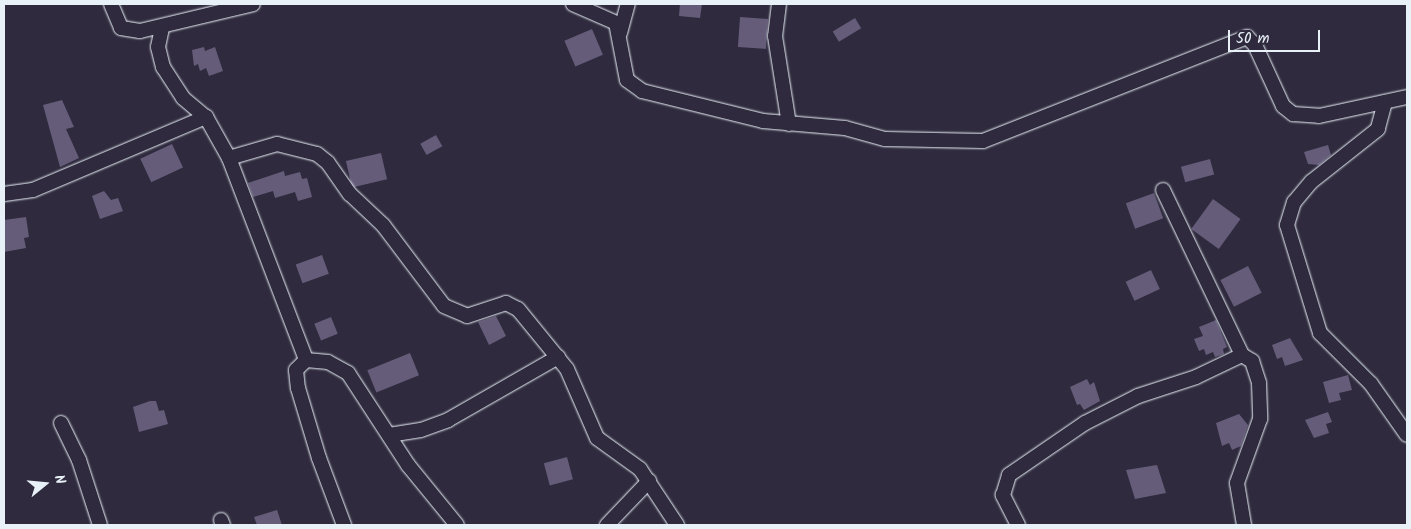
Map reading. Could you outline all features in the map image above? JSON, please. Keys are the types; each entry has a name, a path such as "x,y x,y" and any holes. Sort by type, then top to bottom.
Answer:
{"street":[{"path":"111,4 121,28 140,32 253,4"},
{"path":"573,4 616,23 620,33 627,80 634,88 763,121 845,128 885,139 982,140 1247,38 1255,44 1284,106 1294,114 1319,116 1407,98"},
{"path":"620,33 628,4"},
{"path":"779,4 775,36 789,124"},
{"path":"162,28 158,47 163,67 183,98 206,117 229,158 306,360"},
{"path":"1385,102 1378,129 1311,182 1294,202 1287,225 1320,333 1371,384 1407,435"},
{"path":"4,194 33,190 206,117"},
{"path":"229,158 277,144 317,154 383,226 444,306 460,315 472,316 511,304 558,358 583,400 597,438 640,469 677,525"},
{"path":"1163,190 1242,355 1252,361 1259,383 1260,419 1237,484 1244,525"},
{"path":"1018,525 1003,495 1009,475 1085,422 1138,396 1196,377 1242,355"},
{"path":"389,435 420,430 448,420 558,358"},
{"path":"306,360 328,362 348,374 389,435 457,525"},
{"path":"306,360 296,370 298,388 319,458 344,525"},
{"path":"61,423 79,460 100,525"},
{"path":"607,525 649,480"}],"building":[{"path":"680,4 702,4 700,18 679,16"},
{"path":"740,17 768,19 766,49 738,47"},
{"path":"855,18 861,28 839,42 833,31"},
{"path":"592,29 603,55 575,66 564,41"},
{"path":"204,47 205,51 215,47 223,71 209,76 206,68 200,71 198,64 194,66 192,50"},
{"path":"62,100 74,127 66,129 79,158 60,167 43,105"},
{"path":"436,135 442,146 427,155 420,144"},
{"path":"172,144 183,168 151,182 140,159"},
{"path":"1328,145 1331,155 1319,165 1308,164 1304,152"},
{"path":"381,153 387,179 352,187 346,161"},
{"path":"1210,159 1214,174 1185,182 1181,167"},
{"path":"284,171 285,176 300,172 302,179 307,178 312,197 298,201 295,192 275,198 273,191 253,197 248,183"},
{"path":"104,191 111,200 118,198 123,211 100,219 92,196"},
{"path":"1154,193 1163,218 1135,229 1126,203"},
{"path":"1213,199 1241,219 1219,249 1191,229"},
{"path":"26,217 29,237 24,238 26,248 4,252 4,220"},
{"path":"322,255 329,274 303,283 296,265"},
{"path":"1248,266 1262,293 1234,307 1220,280"},
{"path":"1151,270 1160,289 1134,301 1126,282"},
{"path":"496,316 506,336 489,345 478,322"},
{"path":"331,317 338,334 321,340 314,324"},
{"path":"1216,320 1227,347 1223,349 1224,354 1215,357 1213,352 1206,355 1204,349 1199,351 1194,339 1203,336 1199,327"},
{"path":"1290,338 1303,360 1285,366 1282,357 1277,359 1272,345"},
{"path":"410,353 419,375 376,392 367,370"},
{"path":"1348,375 1352,390 1339,393 1341,400 1329,403 1323,382"},
{"path":"1087,379 1090,385 1094,382 1100,401 1084,410 1080,404 1077,405 1070,387"},
{"path":"150,401 156,401 159,411 164,410 168,424 139,432 133,407"},
{"path":"1328,412 1332,422 1326,424 1329,433 1314,438 1305,420"},
{"path":"1239,414 1248,425 1241,446 1232,450 1229,443 1222,446 1216,423"},
{"path":"567,457 573,479 550,485 544,463"},
{"path":"1157,465 1166,493 1135,499 1126,470"},
{"path":"277,510 282,525 257,525 254,517"}]}
